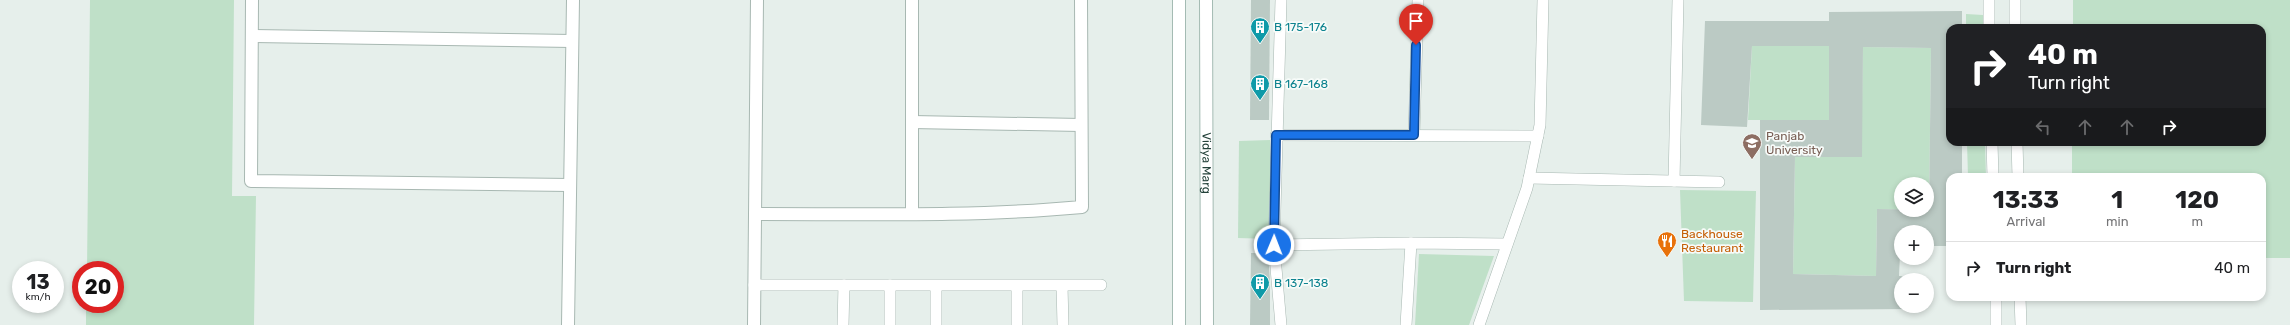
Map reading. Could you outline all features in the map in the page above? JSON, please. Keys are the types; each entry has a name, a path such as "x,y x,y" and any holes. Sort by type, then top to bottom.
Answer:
{"street":[{"path":"252,0 251,181 570,185"},
{"path":"568,325 573,0"},
{"path":"754,325 757,0"},
{"path":"912,0 912,214"},
{"path":"755,214 912,214 1050,210 1082,207 1081,0"},
{"path":"1179,0 1179,325"},
{"name":"Vidya Marg","path":"1206,0 1207,325"},
{"path":"252,36 572,41"},
{"path":"912,122 1081,125"}],"lane":[{"path":"1281,0 1274,245 1281,325"},
{"path":"1414,135 1418,0"},
{"path":"1479,325 1529,178 1538,136 1540,125 1542,71 1543,0"},
{"path":"1674,181 1678,0"},
{"path":"1989,0 1989,24"},
{"path":"2015,0 2015,24"},
{"path":"1276,135 1538,136"},
{"path":"1992,146 1993,173"},
{"path":"2017,146 2018,173"},
{"path":"1529,178 1720,182"},
{"path":"1274,245 1411,243 1507,244"},
{"path":"1406,325 1411,243"},
{"path":"754,284 936,286 1101,285"},
{"path":"843,325 844,285"},
{"path":"890,285 890,325"},
{"path":"936,286 936,325"},
{"path":"1017,325 1018,286"},
{"path":"1062,286 1063,325"},
{"path":"1996,301 1996,325"},
{"path":"2020,301 2020,325"}],"green space":[{"path":"90,0 234,0 232,196 256,196 254,325 86,325 86,313 124,313 124,261 87,261"},
{"path":"2073,0 2290,0 2290,258 2266,258 2266,173 2072,173 2072,146 2266,146 2266,24 2073,24"},
{"path":"1966,14 1983,15 1983,24 1966,24"},
{"path":"1752,46 1829,46 1829,120 1748,120"},
{"path":"1863,47 1931,48 1929,177 1894,177 1894,210 1877,209 1876,276 1793,274 1795,157 1861,157"},
{"path":"1270,140 1270,239 1238,238 1239,141"},
{"path":"1967,146 1985,146 1986,173 1968,173"},
{"path":"1680,190 1756,191 1753,302 1684,301"},
{"path":"1419,254 1494,256 1469,325 1415,325"}],"building":[{"path":"1251,0 1270,0 1269,120 1250,120"},
{"path":"1962,11 1962,24 1946,24 1946,146 1962,146 1962,173 1946,173 1946,246 1934,246 1934,225 1894,225 1894,265 1900,265 1899,273 1894,273 1894,309 1760,310 1760,120 1829,120 1829,46 1752,46 1747,127 1701,125 1705,21 1829,21 1829,12","holes":["1863,47 1931,48 1929,177 1934,177 1934,217 1894,217 1894,209 1877,209 1876,276 1793,274 1795,157 1862,157"]},
{"path":"1251,253 1268,253 1270,281 1270,325 1250,325"}],"place":[{"name":"B 175-176","path":"1260,44"},
{"name":"B 167-168","path":"1260,101"},
{"name":"Panjab University","path":"1752,160"},
{"name":"Backhouse Restaurant","path":"1667,258"},
{"name":"B 137-138","path":"1260,300"}],"route":[{"path":"1274,245 1276,135 1414,135 1416,45"}]}
